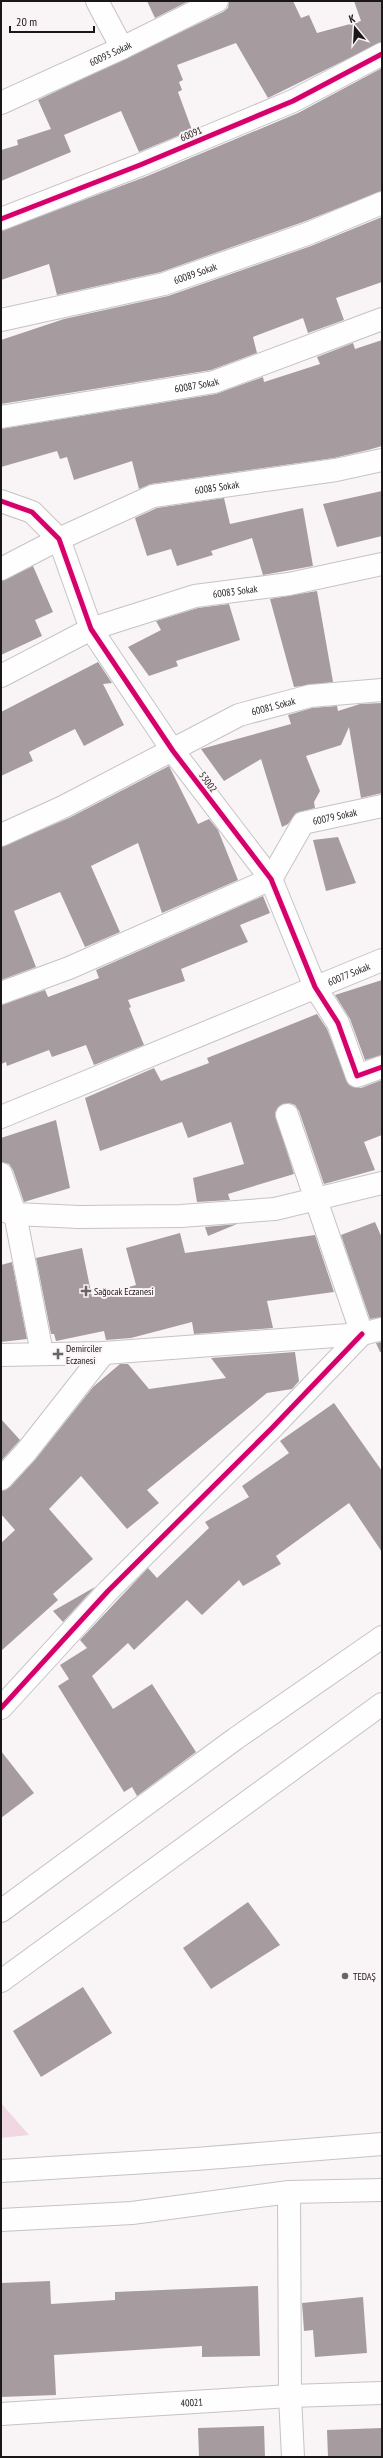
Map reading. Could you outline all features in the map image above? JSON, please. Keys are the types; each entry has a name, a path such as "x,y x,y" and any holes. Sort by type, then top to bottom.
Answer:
{"street":[{"path":"97,1 122,48"},
{"name":"60093 Sokak","path":"1,103 122,48 217,1"},
{"name":"60091","path":"1,219 140,165 293,101 382,54"},
{"name":"60089 Sokak","path":"1,320 164,284 307,234 382,203"},
{"name":"60087 Sokak","path":"1,417 214,382 382,319"},
{"name":"60085 Sokak","path":"1,569 59,539 153,496 336,470 382,460"},
{"name":"53002","path":"1,501 32,512 59,539 91,629 173,751 271,880 315,987 338,1023 357,1076 382,1067"},
{"name":"60083 Sokak","path":"1,676 91,629 196,596 289,584 382,564"},
{"name":"60081 Sokak","path":"1,835 63,807 173,751 239,714 310,696 382,690"},
{"name":"60079 Sokak","path":"271,880 303,823 382,806"},
{"path":"1,994 69,968 271,880"},
{"name":"60077 Sokak","path":"1,1117 382,960"},
{"path":"287,1115 318,1198 372,1331"},
{"path":"1,1174 8,1212 42,1353"},
{"path":"8,1212 79,1217 181,1216 275,1209 382,1183"},
{"path":"1,1355 104,1352 372,1331"},
{"path":"1,1708 108,1591 372,1331"},
{"path":"1,1479 26,1452 104,1352"},
{"path":"1,1911 235,1739 382,1637"},
{"path":"1,1982 382,1704"},
{"path":"1,2171 196,2159 382,2144"},
{"path":"1,2220 132,2213 288,2192 382,2190"},
{"path":"288,2192 290,2396 293,2457"},
{"name":"40021","path":"1,2414 290,2396 382,2393"}],"shaded area":[{"path":"1,2103 29,2135 1,2138"}],"building":[{"path":"147,1 189,1 155,18"},
{"path":"229,1 293,1 301,18 309,15 317,33 361,21 354,1 382,1 382,42 268,98 236,43 177,65 183,80 179,82 182,90 178,92 192,130 139,152 121,111 64,135 71,152 1,181 1,150 18,145 17,140 51,129 38,100 223,12 228,8"},
{"path":"382,68 382,191 303,222 161,272 57,295 49,264 1,280 1,231 145,177 298,113"},
{"path":"382,217 382,282 336,298 344,320 308,333 303,318 253,337 257,353 211,370 1,404 1,340 64,319 168,296 311,246"},
{"path":"382,340 382,446 334,458 151,484 139,489 132,461 74,480 67,457 60,459 57,451 1,467 1,429 216,394 263,377 264,382 320,364 317,357 353,343 355,349"},
{"path":"382,491 382,536 337,547 323,504"},
{"path":"224,498 230,524 303,508 313,566 263,575 252,538 211,551 213,555 177,566 171,549 147,556 135,518 157,508"},
{"path":"33,566 53,612 35,620 42,636 1,655 1,581"},
{"path":"317,591 333,682 294,687 270,599"},
{"path":"229,604 240,640 176,661 178,666 149,676 128,647 161,630 156,621 198,608"},
{"path":"98,662 112,683 103,684 124,725 84,746 75,729 29,752 33,761 1,776 1,712"},
{"path":"382,703 382,793 361,798 349,727 341,745 306,756 320,791 314,802 315,808 296,813 288,824 282,827 261,759 224,781 201,749 291,724 288,715 312,708 337,706 338,711 360,704"},
{"path":"169,766 198,824 209,819 218,830 238,880 162,913 138,843 91,866 120,932 85,947 60,892 14,911 36,967 1,980 1,847 69,818"},
{"path":"338,837 356,883 326,891 313,840"},
{"path":"263,896 270,913 240,925 248,942 181,969 185,981 128,1000 131,1007 129,1008 144,1045 94,1065 86,1045 52,1057 49,1050 7,1066 6,1062 1,1064 1,1005 45,990 48,997 99,978 96,970"},
{"path":"382,980 382,1055 365,1060 350,1019 335,995"},
{"path":"317,1014 327,1029 349,1085 361,1088 382,1080 382,1135 364,1142 375,1170 324,1184 299,1111 295,1105 289,1103 278,1107 275,1113 294,1174 228,1194 230,1200 197,1202 193,1178 244,1164 231,1122 188,1138 182,1122 100,1151 85,1098 154,1068 161,1081 209,1063 207,1058"},
{"path":"56,1120 70,1188 24,1202 13,1170 9,1164 1,1162 1,1138"},
{"path":"375,1222 382,1238 382,1317 370,1319 341,1235"},
{"path":"237,1224 208,1236 205,1227"},
{"path":"180,1233 185,1253 315,1235 334,1292 267,1301 273,1328 194,1334 192,1322 131,1338 106,1340 104,1331 56,1341 54,1334 51,1334 36,1258 82,1248 92,1297 136,1285 126,1248"},
{"path":"12,1262 27,1339 1,1342 1,1265"},
{"path":"382,1342 382,1352 380,1352 376,1343"},
{"path":"295,1352 299,1381 292,1389 267,1393 147,1490 159,1503 127,1529 81,1476 49,1509 93,1559 53,1594 58,1600 1,1651 1,1543 15,1530 1,1514 1,1491 10,1487 35,1460 93,1387 120,1364 128,1364 149,1389 226,1378 211,1358"},
{"path":"334,1403 382,1471 382,1552 349,1503 276,1556 281,1564 243,1586 239,1580 202,1615 187,1600 134,1650 128,1643 92,1676 113,1709 152,1684 196,1752 137,1796 132,1787 124,1792 58,1686 69,1679 60,1665 87,1648 80,1640 148,1568 157,1578 209,1528 205,1522 249,1497 242,1486 289,1453 280,1441"},
{"path":"1,1419 20,1440 1,1461"},
{"path":"95,1587 63,1622 53,1611"},
{"path":"1,1751 34,1793 1,1818"},
{"path":"248,1902 280,1945 211,1989 183,1948"},
{"path":"83,1987 112,2033 41,2077 13,2031"},
{"path":"50,2281 51,2304 115,2300 115,2292 258,2286 260,2356 202,2357 202,2346 54,2355 56,2395 1,2397 1,2283"},
{"path":"363,2297 367,2353 315,2357 313,2330 304,2331 302,2303"},
{"path":"264,2426 265,2457 199,2457 198,2428"},
{"path":"382,2428 382,2457 328,2457 327,2430"}],"cycle path":[{"path":"1,219 140,165 293,101 382,54"},
{"path":"1,501 32,512 59,539 91,629 173,751 271,879 315,987 338,1023 357,1076 382,1067"},
{"path":"1,1708 108,1591 272,1428 362,1334"}],"place":[{"name":"Sağocak Eczanesi","path":"86,1291"},
{"name":"Demirciler Eczanesi","path":"58,1354"},
{"name":"TEDAŞ","path":"345,1976"}]}
